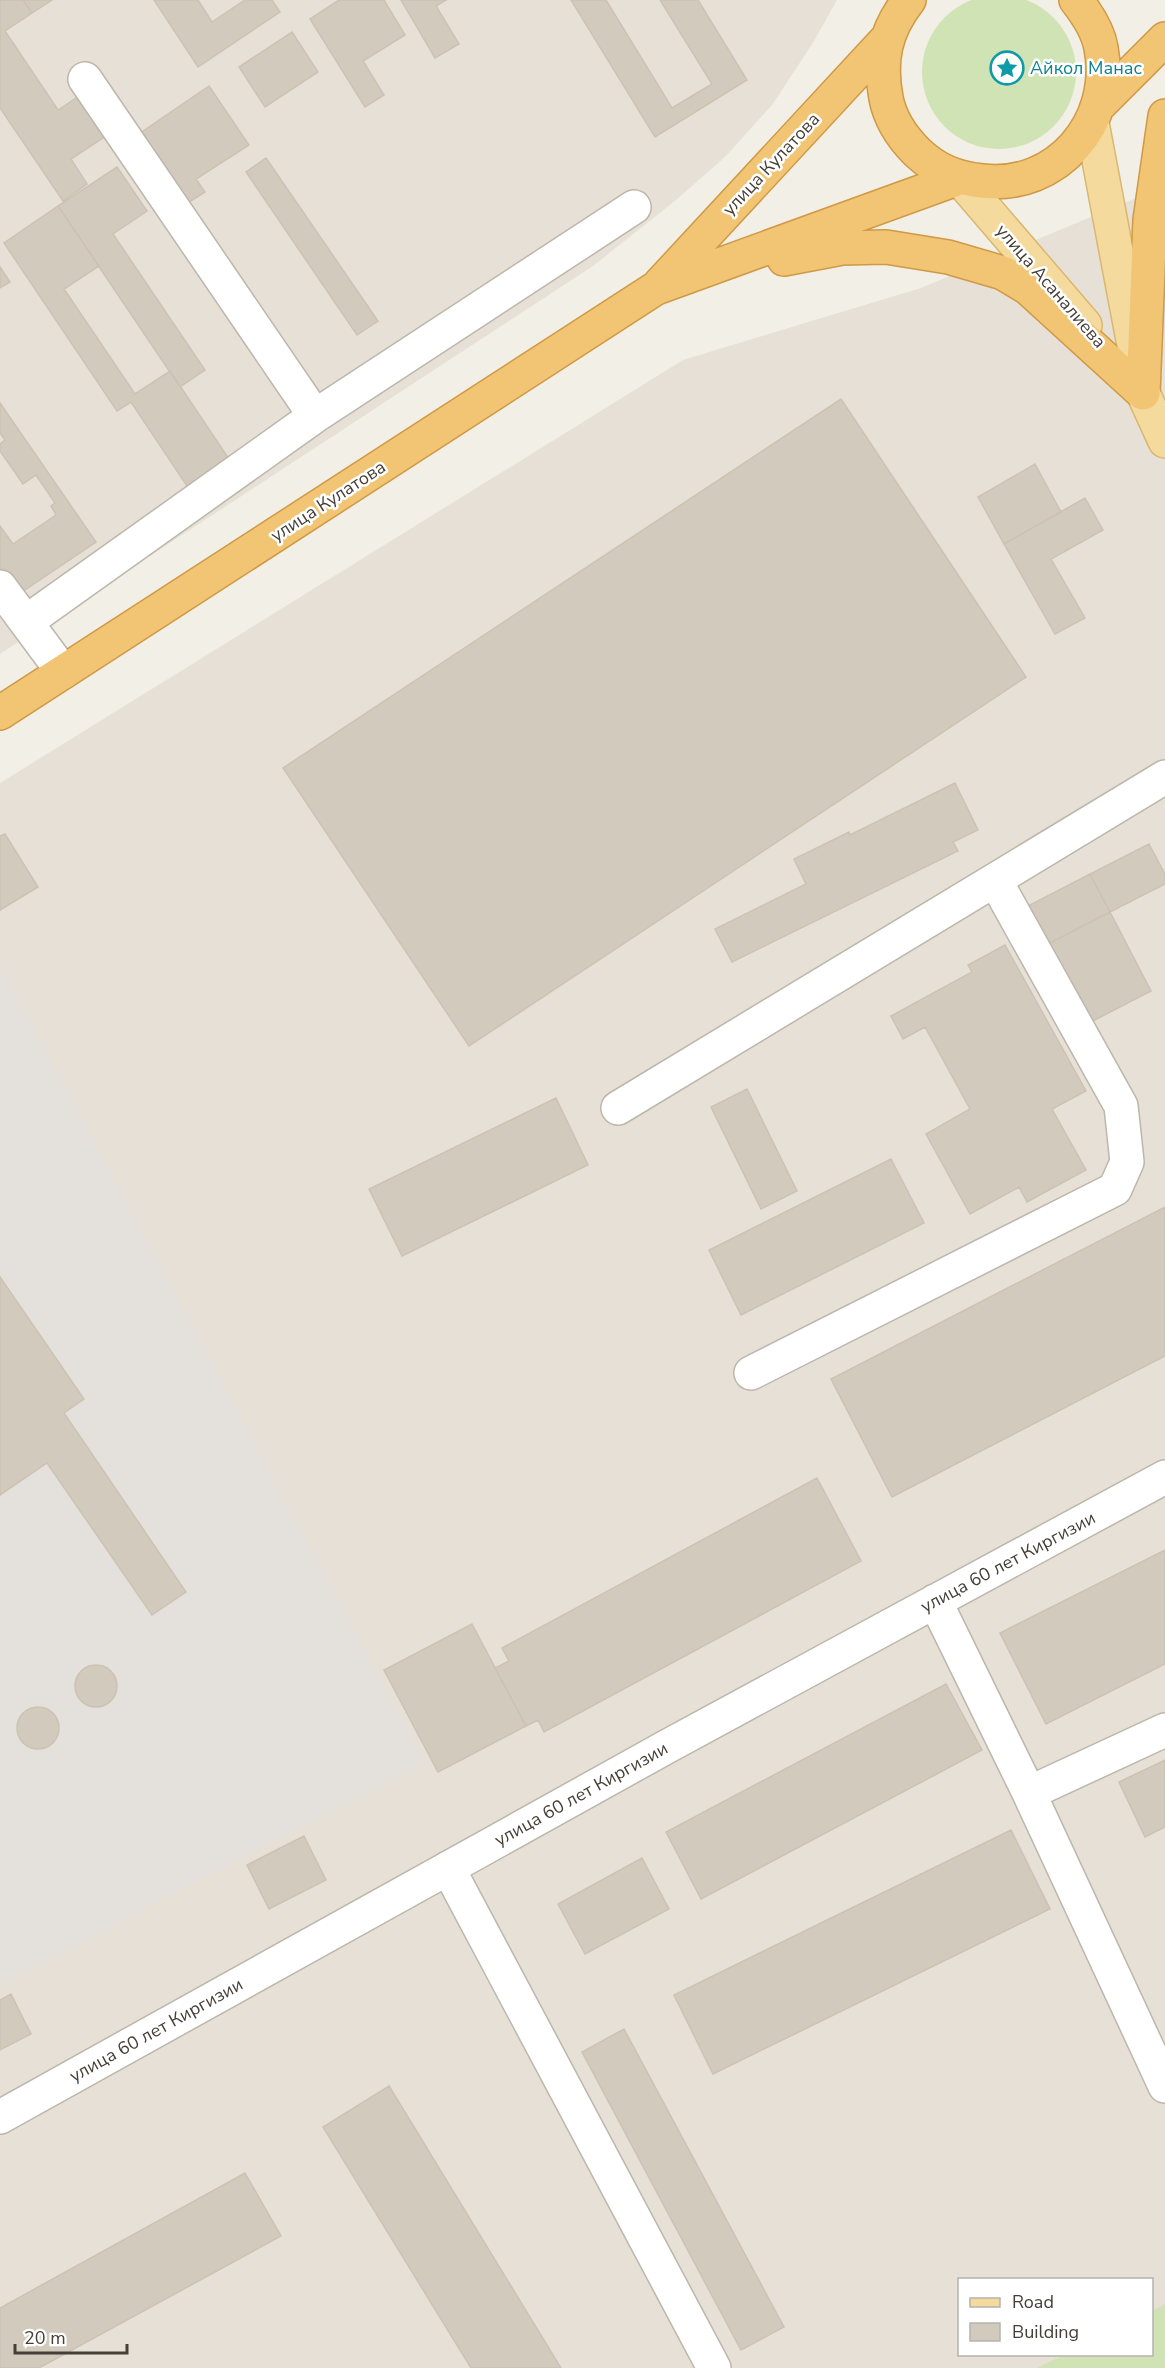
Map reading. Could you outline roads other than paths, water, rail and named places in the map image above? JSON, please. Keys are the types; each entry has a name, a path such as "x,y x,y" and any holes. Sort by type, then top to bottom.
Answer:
{"highway":[{"path":"909,0 897,15 886,40 882,74 888,108 904,138 928,163 959,178 998,183 1036,175 1068,154 1096,114 1165,39"},
{"path":"1076,0 1091,20 1101,46 1104,75 1096,114"},
{"name":"улица Кулатова","path":"656,288 886,40"},
{"path":"1143,393 1150,220 1165,116"},
{"name":"улица Кулатова","path":"0,713 656,288 959,178"},
{"path":"656,288 794,256 842,248 886,247 948,257 1003,273 1028,288 1143,393"}],"main road":[{"name":"улица Асаналиева","path":"1096,114 1143,393 1165,441"},
{"name":"улица Асаналиева","path":"959,178 1143,393"}],"street":[{"path":"85,79 315,416"},
{"path":"26,622 315,416 634,207"},
{"path":"0,587 63,672"},
{"path":"618,1108 1165,777"},
{"path":"751,1373 1114,1189 1127,1162 1121,1106 995,880"},
{"name":"улица 60 лет Киргизии","path":"0,2117 668,1746 1165,1477"},
{"path":"936,1601 1029,1793 1165,2086"},
{"path":"1029,1793 1165,1731"},
{"path":"448,1868 714,2368"}],"place":[{"name":"Айкол Манас","path":"1007,68"}]}
